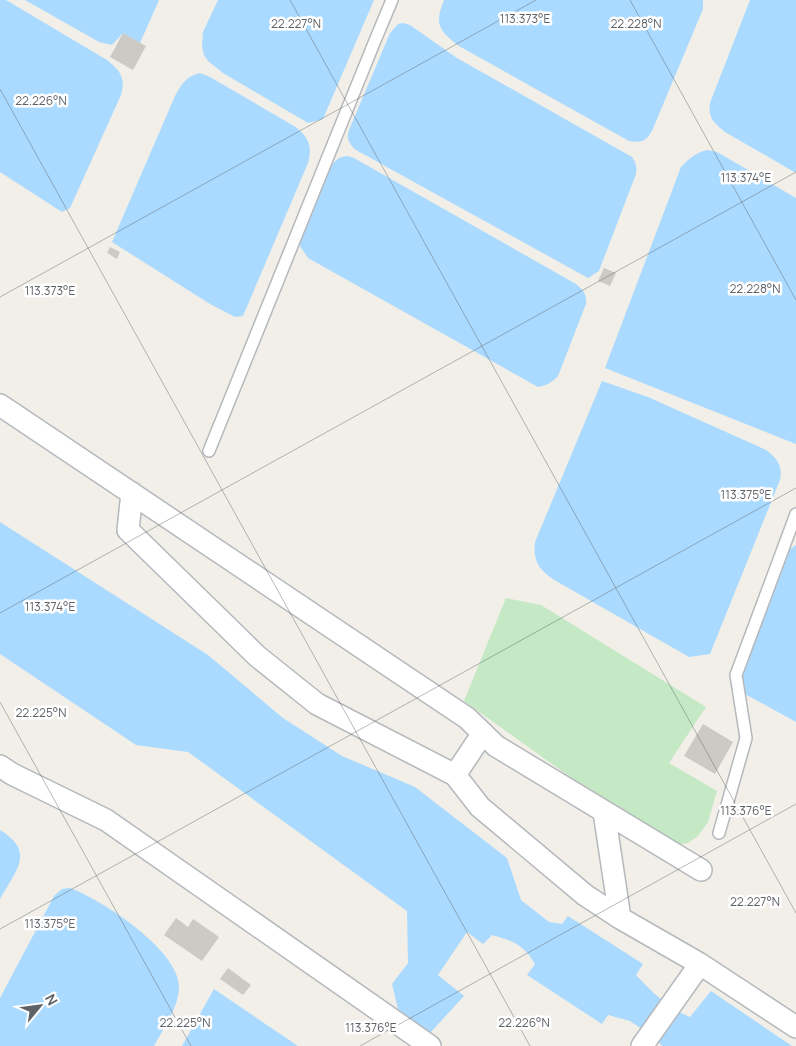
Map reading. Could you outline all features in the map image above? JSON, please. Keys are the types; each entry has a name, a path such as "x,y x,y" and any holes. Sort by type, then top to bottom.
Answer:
{"street":[{"path":"0,405 466,718 496,746 701,870"},
{"path":"132,493 128,530 257,656 317,704 455,775 480,807 585,895 620,918 700,964 796,1027"},
{"path":"455,775 483,733"},
{"path":"0,766 12,774 106,820 430,1046"},
{"path":"604,812 620,918"},
{"path":"642,1046 700,964"}],"lane":[{"path":"209,451 392,0"},
{"path":"719,833 746,738 736,675 796,514"}],"green space":[{"path":"506,598 541,605 706,707 669,763 717,791 708,822 698,836 688,843 676,845 661,842 464,701"}],"water":[{"path":"0,0 6,0 107,60 121,75 123,83 121,95 70,208 62,212 0,172"},
{"path":"25,0 159,0 140,43 123,33 112,45 99,42"},
{"path":"218,0 374,0 323,119 308,123 223,73 208,61 202,47 203,32"},
{"path":"444,0 703,0 703,9 652,131 645,140 637,142 629,141 459,46 447,36 440,26 439,15"},
{"path":"750,0 796,0 796,173 725,132 714,122 711,116 710,103"},
{"path":"398,24 410,25 457,58 632,157 636,165 636,174 599,271 588,278 356,150 352,145 348,138 349,130 390,33"},
{"path":"200,73 294,126 306,138 310,151 308,163 243,316 235,317 210,304 112,242 175,96 187,79"},
{"path":"708,150 717,152 796,198 796,444 605,368 681,167 693,156"},
{"path":"347,156 354,158 581,288 585,295 586,304 556,378 538,387 308,258 300,246 300,239 329,169 336,160"},
{"path":"602,381 648,397 766,450 776,459 780,466 780,480 710,654 689,657 554,579 545,573 536,560 535,542"},
{"path":"0,522 208,655 283,718 342,756 415,787 507,858 521,900 549,922 562,924 568,916 643,964 636,975 654,993 682,1014 690,1017 711,991 792,1046 662,1046 656,1039 630,1021 608,1015 602,1024 527,975 535,964 531,957 517,944 492,935 483,944 467,932 438,975 464,996 430,1033 398,1009 392,984 408,963 407,911 188,752 136,745 0,654"},
{"path":"796,545 796,722 734,688 783,557"},
{"path":"0,830 11,838 17,846 20,862 0,899"},
{"path":"70,888 100,903 136,928 167,958 176,973 179,987 176,1002 170,1018 154,1046 0,1046 0,998 54,896 62,889"},
{"path":"214,989 298,1046 182,1046"}],"building":[{"path":"123,33 146,46 133,70 110,57"},
{"path":"110,247 120,252 117,259 107,253"},
{"path":"604,268 616,273 610,286 598,281"},
{"path":"703,724 733,742 715,774 684,756"},
{"path":"176,918 188,927 193,919 219,937 202,961 164,935"},
{"path":"228,968 251,985 243,995 220,979"}]}
